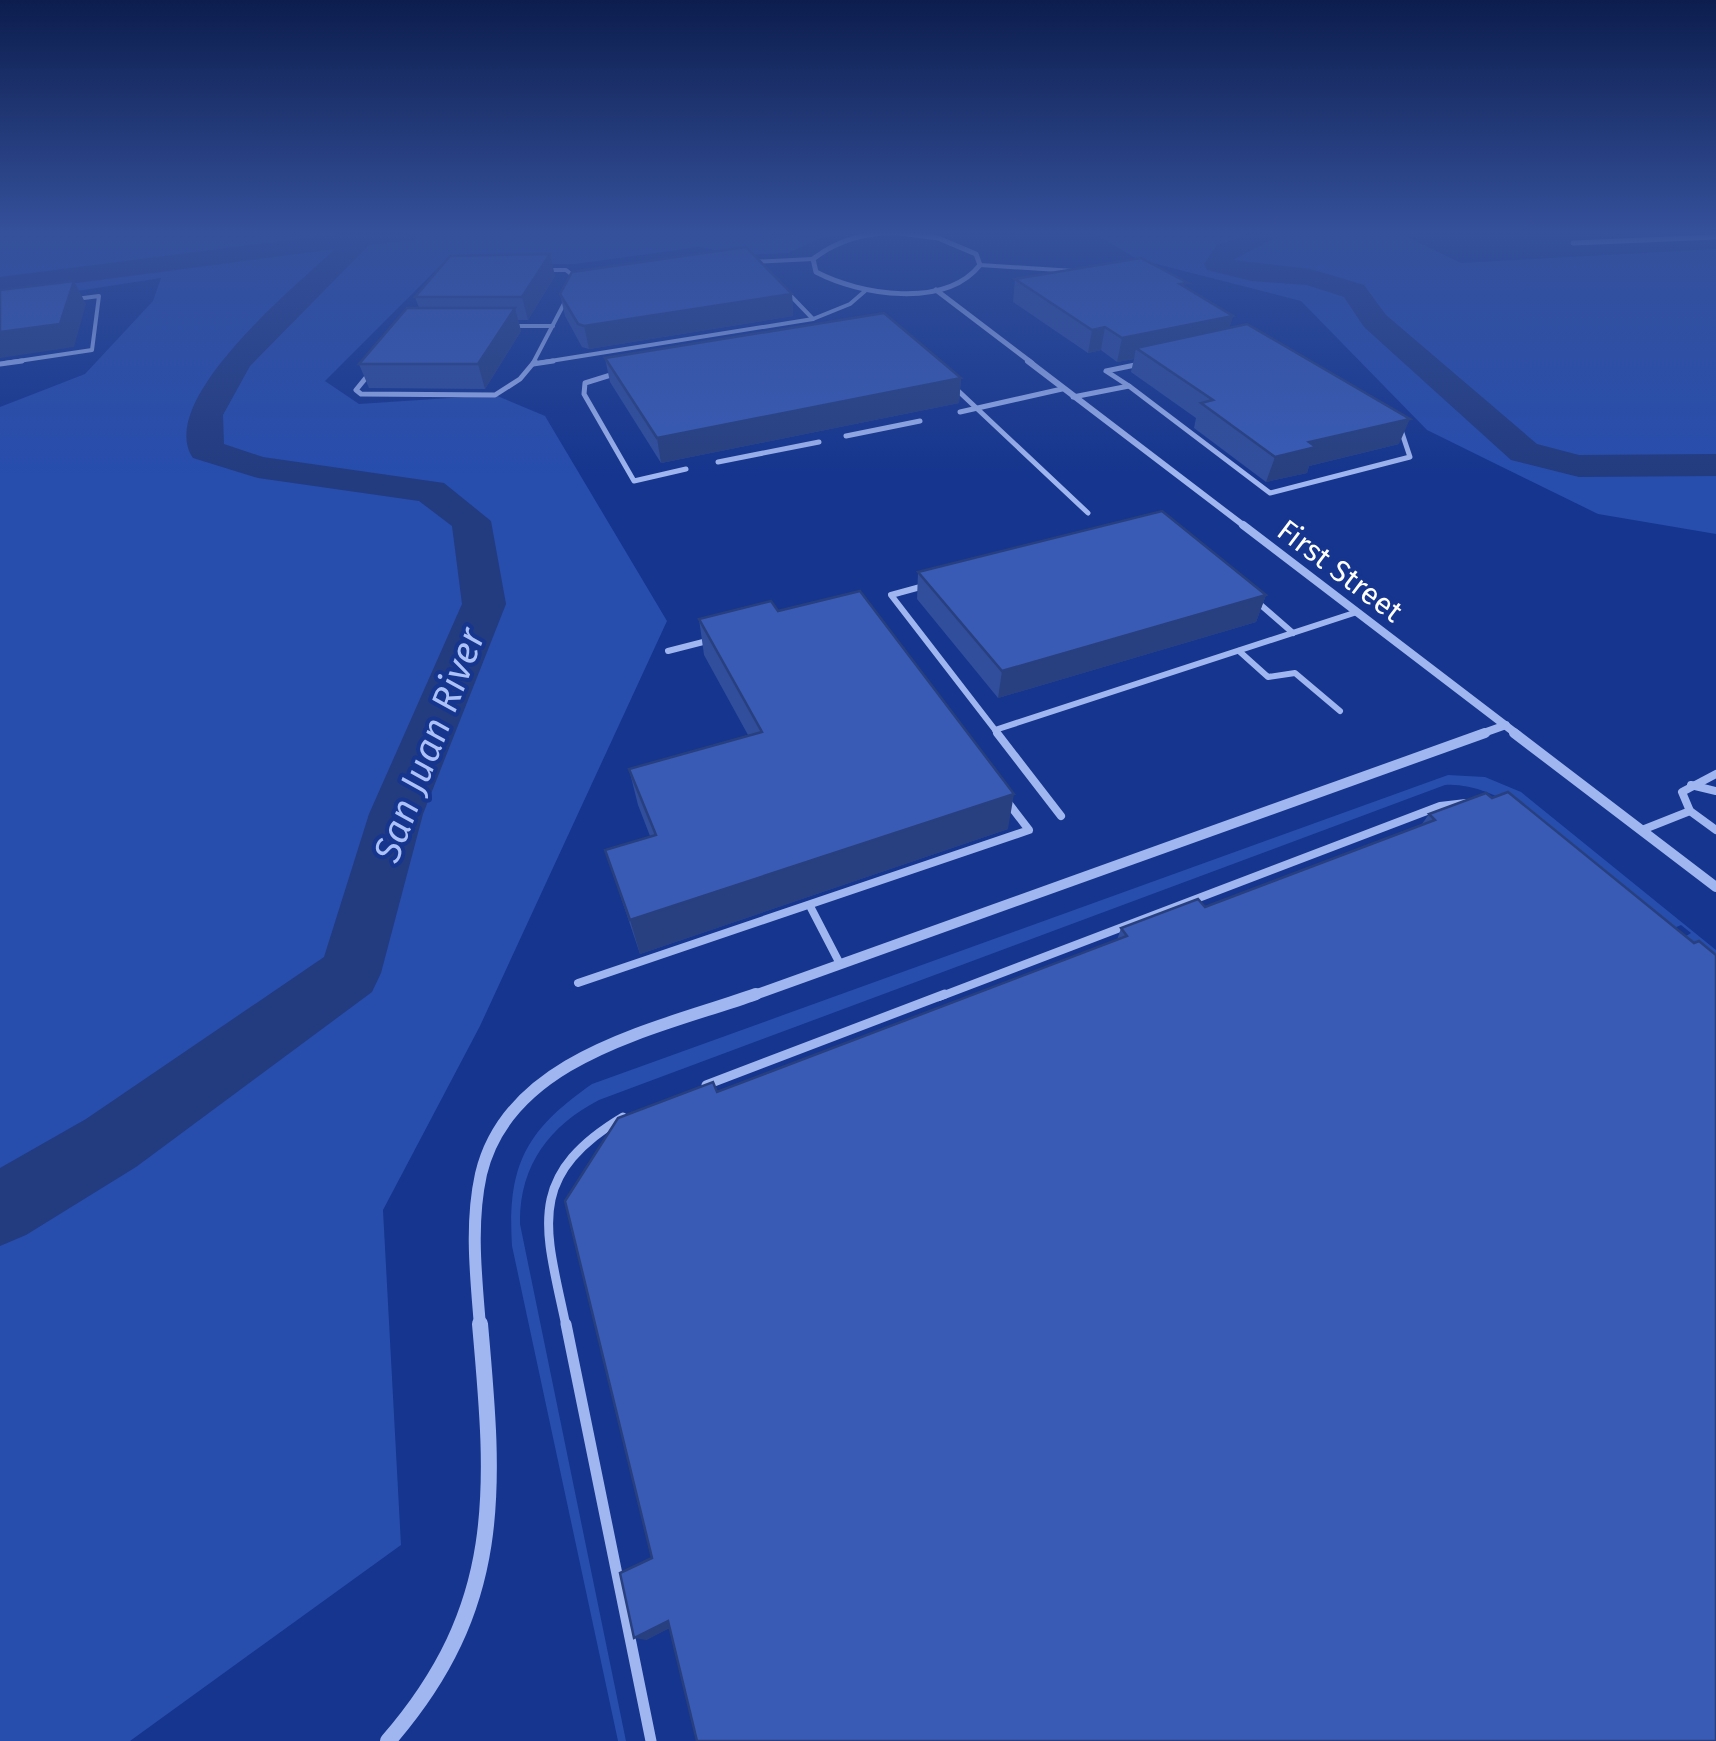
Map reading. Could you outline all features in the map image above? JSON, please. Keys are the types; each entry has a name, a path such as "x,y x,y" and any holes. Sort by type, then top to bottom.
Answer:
{"street":[{"name":"First Street","path":"966,313 1716,888"},
{"path":"388,1741 436,1683 450,1658 472,1611 485,1557 491,1510 486,1386 472,1228 477,1190 499,1130 527,1092 568,1063 839,962 1506,725"}],"lane":[{"path":"0,364 92,350 96,313"},
{"path":"376,364 356,390 361,394 495,395 517,384 533,364 560,313"},
{"path":"808,313 813,318"},
{"path":"533,364 826,313"},
{"path":"498,326 553,326"},
{"path":"1144,362 1106,371 1270,493 1410,457 1400,426"},
{"path":"619,374 585,383 584,394 634,481 686,469"},
{"path":"949,383 1088,513"},
{"path":"1073,397 1129,386"},
{"path":"960,412 1062,389"},
{"path":"846,436 920,421"},
{"path":"718,462 819,442"},
{"path":"927,586 891,595 1062,816"},
{"path":"1250,596 1293,633"},
{"path":"994,730 1356,612"},
{"path":"668,651 724,637"},
{"path":"1239,651 1268,677 1295,673 1340,711"},
{"path":"1716,774 1689,784 1682,792 1690,811 1716,830"},
{"path":"1689,784 1716,791"},
{"path":"578,983 810,908 1030,830 994,785"},
{"path":"696,1090 1440,806 1484,805"},
{"path":"1642,830 1690,811"},
{"path":"810,908 839,962"},
{"path":"640,1111 600,1130 565,1164 548,1200 544,1223 651,1741"}],"shaded area":[{"path":"142,313 393,313 325,381 359,404 495,395 545,416 667,621 480,1026 383,1210 401,1545 130,1741 0,1741 0,407 85,374"},
{"path":"1313,313 1716,313 1716,534 1598,514 1427,430"},
{"path":"1448,775 1485,777 1521,792 1716,950 1716,969 1681,939 1691,933 1681,925 1670,930 1564,838 1503,799 1473,788 1445,785 599,1100 552,1135 531,1166 520,1224 626,1741 618,1741 512,1246 513,1193 525,1152 536,1134 592,1084"}],"building":[{"path":"0,313 64,313 60,324 0,332"},
{"path":"403,313 512,313 478,364 359,364"},
{"path":"572,313 667,313 584,326"},
{"path":"884,313 961,378 657,438 605,358"},
{"path":"1067,313 1233,316 1122,338 1105,327 1092,330"},
{"path":"1247,324 1410,419 1309,442 1316,447 1275,457 1201,403 1213,400 1136,348"},
{"path":"1162,511 1266,595 1002,671 918,572"},
{"path":"860,591 1014,794 630,920 605,850 656,835 629,769 762,732 699,619 771,601 778,611"},
{"path":"1508,792 1694,943 1699,941 1716,955 1716,1741 697,1741 668,1621 634,1638 620,1573 652,1558 565,1201 618,1118 713,1082 717,1092 1127,936 1121,928 1198,899 1205,907 1435,820 1429,814 1486,793 1492,798"}],"waterway":[{"name":"San Juan River","path":"0,1209 111,1143 350,973 396,814 484,604 471,521 430,491 258,467 206,450 206,415 237,361 285,313"},
{"path":"1370,313 1524,452 1579,466 1716,465"}]}
